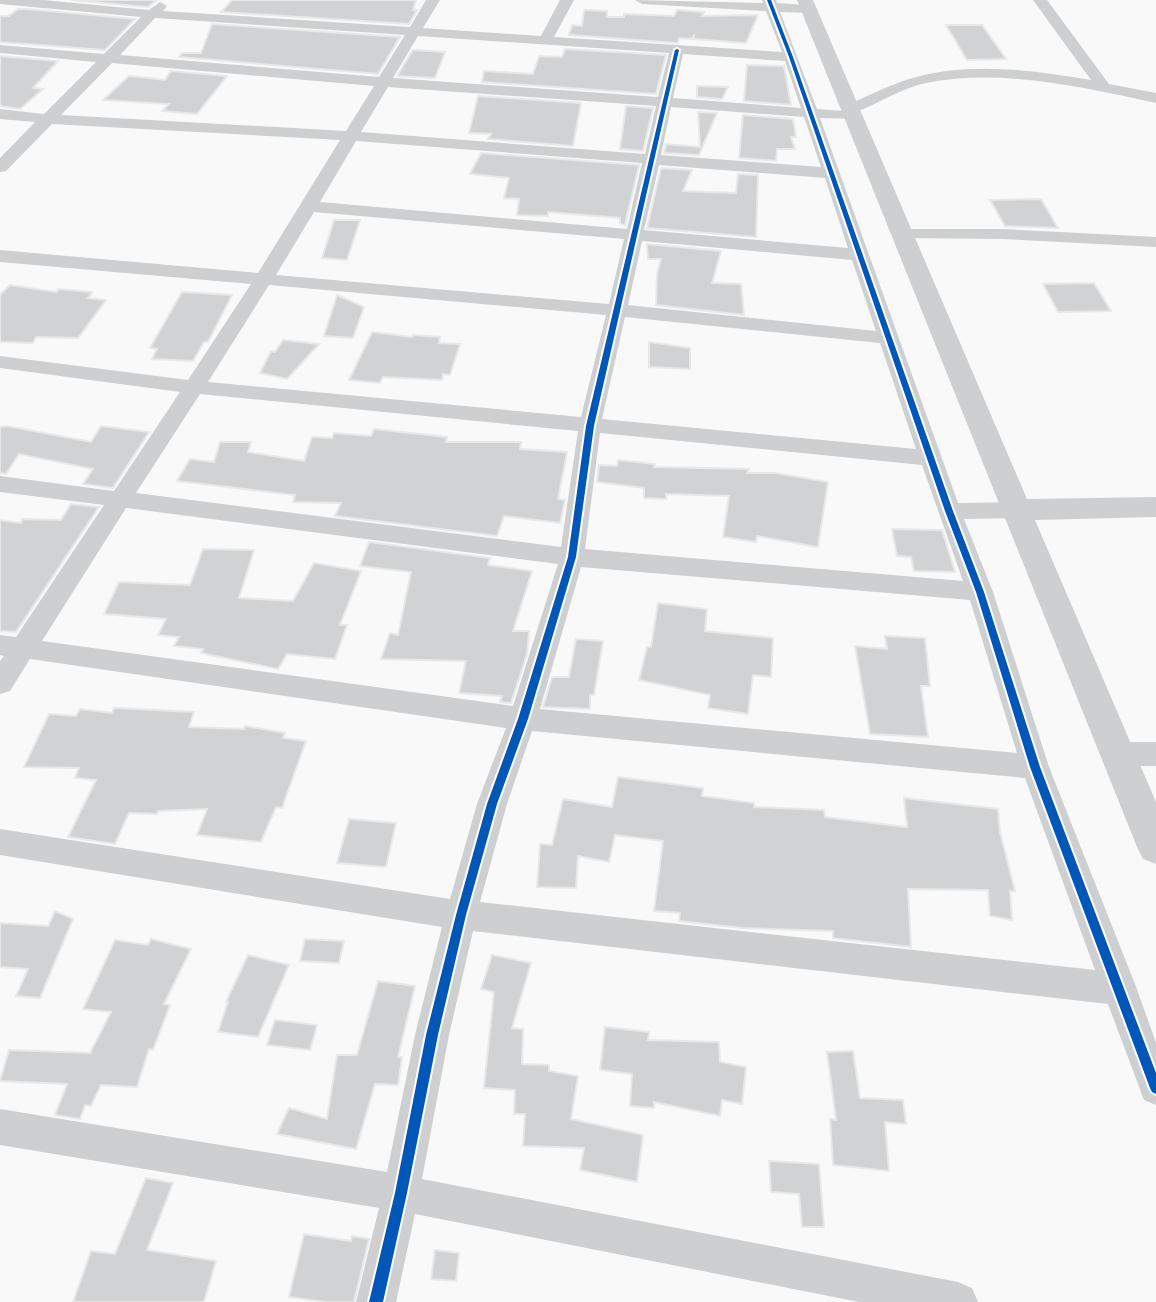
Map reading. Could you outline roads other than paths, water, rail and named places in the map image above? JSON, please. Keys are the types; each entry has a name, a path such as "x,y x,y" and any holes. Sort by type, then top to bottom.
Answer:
{"street":[{"path":"0,167 167,0"},
{"path":"0,683 11,647 120,500 194,387 264,279 433,0"},
{"path":"545,41 567,0"},
{"path":"642,0 806,5 1156,847"},
{"path":"1040,0 1102,85"},
{"path":"0,1 151,14 792,57"},
{"path":"770,4 792,57 949,511 980,592 1035,768 1156,1087"},
{"path":"0,49 384,82 812,114 852,112 923,79 971,73 1014,72 1102,85 1156,98"},
{"path":"376,1302 432,1035 461,915 492,804 523,719 572,557 590,426 677,50"},
{"path":"0,114 352,136 831,173"},
{"path":"309,206 862,255"},
{"path":"903,234 1003,234 1156,242"},
{"path":"0,256 616,310 890,338"},
{"path":"0,362 194,387 931,458"},
{"path":"0,484 572,557 980,592"},
{"path":"949,511 1156,507"},
{"path":"11,647 523,719 1035,768"},
{"path":"1118,754 1156,754"},
{"path":"0,842 461,915 1121,989"},
{"path":"0,1127 401,1193 958,1302"}]}
